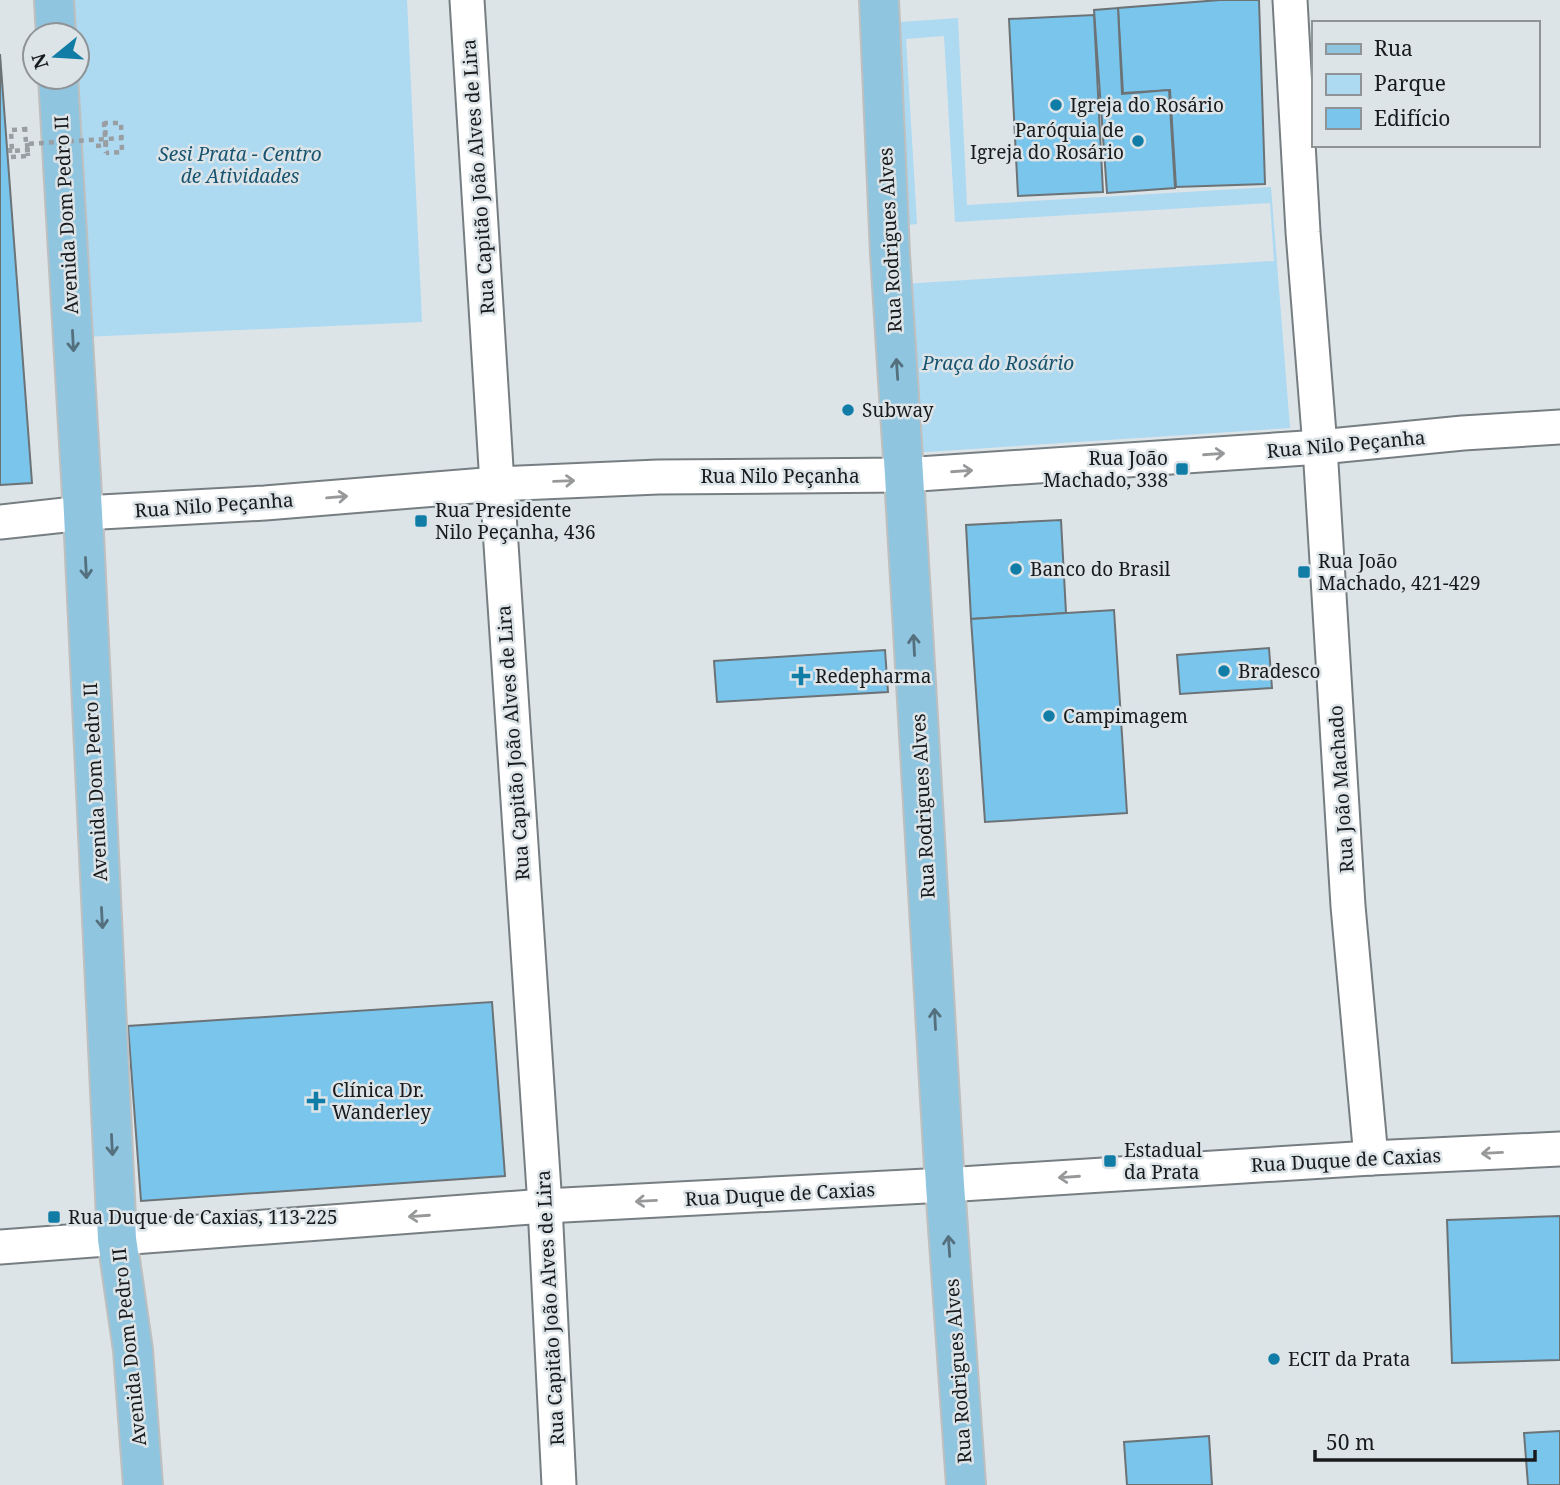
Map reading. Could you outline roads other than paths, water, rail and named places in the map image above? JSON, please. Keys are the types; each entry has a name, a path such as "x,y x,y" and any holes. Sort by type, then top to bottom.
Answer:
{"main road":[{"path":"54,0 55,21"},
{"name":"Rua Rodrigues Alves","path":"879,0 890,254 945,1185 966,1485"},
{"name":"Avenida Dom Pedro II","path":"59,91 83,513 117,1239 133,1350 143,1485"}],"street":[{"name":"Rua Capitão João Alves de Lira","path":"467,0 496,484 545,1206 559,1485"},
{"name":"Rua João Machado","path":"1290,0 1348,906 1371,1158"},
{"name":"Rua Nilo Peçanha","path":"0,522 83,513 496,484 658,477 904,475 1320,447 1560,427"},
{"name":"Rua Duque de Caxias","path":"0,1247 545,1206 1560,1149"}],"place":[{"name":"Igreja do Rosário","path":"1056,105"},
{"name":"Paróquia de Igreja do Rosário","path":"1138,141"},
{"name":"Subway","path":"848,410"},
{"name":"Rua João Machado, 338","path":"1182,469"},
{"name":"Rua Presidente Nilo Peçanha, 436","path":"421,521"},
{"name":"Banco do Brasil","path":"1016,569"},
{"name":"Rua João Machado, 421-429","path":"1304,572"},
{"name":"Bradesco","path":"1224,671"},
{"name":"Redepharma","path":"801,676"},
{"name":"Campimagem","path":"1049,716"},
{"name":"Clínica Dr. Wanderley","path":"316,1101"},
{"name":"Estadual da Prata","path":"1110,1161"},
{"name":"Rua Duque de Caxias, 113-225","path":"54,1217"},
{"name":"ECIT da Prata","path":"1274,1359"}],"park label":[{"name":"Sesi Prata - Centro de Atividades","path":"240,165"},
{"name":"Praça do Rosário","path":"998,363"}]}
